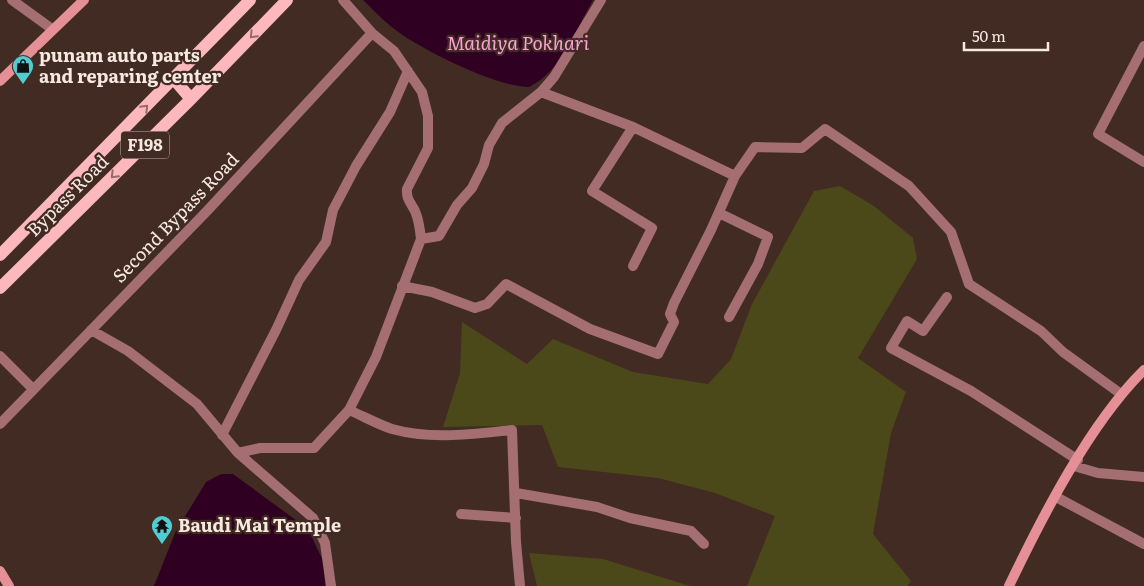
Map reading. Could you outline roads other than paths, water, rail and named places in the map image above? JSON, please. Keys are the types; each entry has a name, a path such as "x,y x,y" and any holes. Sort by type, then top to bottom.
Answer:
{"main road":[{"name":"Bypass Road","path":"0,255 250,0"},
{"name":"Bypass Road","path":"0,288 191,99 287,0"},
{"path":"174,78 191,99"}],"street":[{"path":"12,0 52,29"},
{"path":"0,81 84,0"},
{"path":"238,453 260,448 314,448 349,410 376,357 421,239 418,219 406,196 407,189 428,148 428,116 422,92 394,51 372,33 343,0"},
{"path":"421,239 439,236 457,205 472,188 484,164 489,145 502,124 541,92 569,54 601,0"},
{"name":"Second Bypass Road","path":"0,424 207,211 372,33"},
{"path":"1144,46 1098,134 1144,162"},
{"path":"222,435 276,330 299,280 326,242 333,210 356,166 390,112 408,71"},
{"path":"541,92 634,128 735,176"},
{"path":"632,266 652,228 592,191 634,128"},
{"path":"402,286 432,292 475,308 487,304 506,284 590,329 658,354 674,322 670,314 674,303 719,213 735,176 755,147 802,148 825,129 908,186 950,232 969,284 1041,331 1063,352 1122,394"},
{"path":"719,213 768,237 758,264 729,317"},
{"path":"947,297 923,331 907,321 890,348 971,391 1076,463 1098,473 1144,477"},
{"path":"91,330 128,352 197,404 238,453 313,518 325,543 331,586"},
{"path":"0,356 34,389"},
{"path":"1009,586 1076,463 1122,394 1144,370"},
{"path":"349,410 392,429 413,432 450,436 512,430 520,586"},
{"path":"516,493 597,507 630,518 691,531 704,544"},
{"path":"1056,497 1144,544"},
{"path":"461,514 516,518"},
{"path":"0,571 9,586"}],"water":[{"name":"Maidiya Pokhari","path":"363,0 593,0 567,49 551,71 529,87 516,86 483,76 431,52 398,32"},
{"path":"221,474 233,474 308,529 324,563 325,586 154,586 175,533 206,482"}],"place":[{"name":"punam auto parts and reparing center","path":"23,85"},
{"name":"Baudi Mai Temple","path":"162,545"}]}
